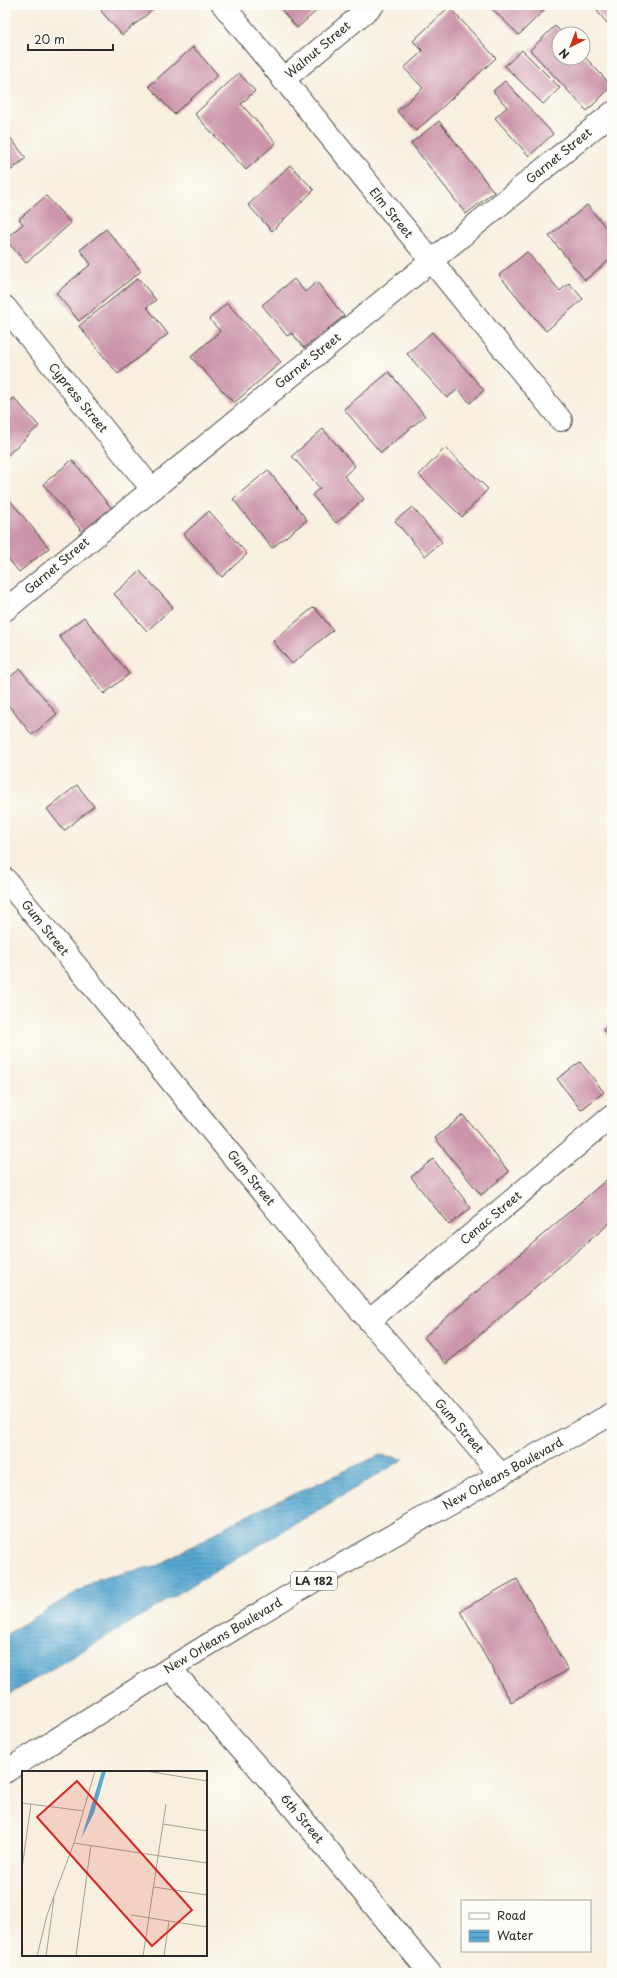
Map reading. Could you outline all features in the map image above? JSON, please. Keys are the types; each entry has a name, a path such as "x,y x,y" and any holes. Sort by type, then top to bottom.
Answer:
{"street":[{"name":"Elm Street","path":"223,5 561,420"},
{"name":"Walnut Street","path":"283,80 373,5"},
{"name":"Garnet Street","path":"5,610 612,113"},
{"name":"Cypress Street","path":"5,307 152,489"},
{"name":"Gum Street","path":"5,879 369,1321 501,1474"},
{"name":"Cenac Street","path":"369,1321 612,1116"},
{"name":"New Orleans Boulevard","path":"5,1772 170,1668 310,1583 501,1474 612,1414"},
{"name":"6th Street","path":"170,1668 286,1800 430,1973"}],"water":[{"path":"380,1455 404,1459 5,1697 5,1635 98,1579 159,1565 245,1516"}],"building":[{"path":"109,5 154,5 156,7 122,35 101,11"},
{"path":"277,5 323,5 297,28"},
{"path":"488,5 549,5 519,35"},
{"path":"604,5 612,5 612,29 597,11"},
{"path":"449,7 496,58 416,131 397,111 423,88 404,68 423,51 413,41"},
{"path":"551,30 551,66 591,66 591,64 612,86 587,111 530,50"},
{"path":"193,47 218,75 174,114 149,86"},
{"path":"522,50 560,88 543,104 505,66"},
{"path":"239,73 255,91 241,104 276,143 246,170 195,114"},
{"path":"505,81 553,134 529,156 495,118 507,107 493,91"},
{"path":"439,121 494,192 466,214 411,143"},
{"path":"5,131 26,158 5,175"},
{"path":"290,165 314,190 272,231 248,205"},
{"path":"46,196 71,223 26,263 5,239 23,224 19,219"},
{"path":"587,205 612,235 612,258 585,280 549,236"},
{"path":"106,229 141,271 79,321 56,293 91,264 80,250"},
{"path":"527,252 560,291 569,283 583,299 546,331 499,275"},
{"path":"138,278 156,300 147,307 168,334 118,374 79,326"},
{"path":"294,279 305,292 317,282 344,316 304,348 292,333 287,336 262,305"},
{"path":"227,303 281,362 234,403 191,357 220,331 209,319"},
{"path":"432,332 484,390 470,403 458,389 447,398 407,354"},
{"path":"389,372 425,416 381,453 344,409"},
{"path":"14,398 39,426 5,457 5,406"},
{"path":"323,429 355,466 344,476 364,499 336,523 312,495 320,488 292,456"},
{"path":"445,448 488,489 462,517 419,475"},
{"path":"72,460 113,510 84,534 43,484"},
{"path":"268,470 307,520 272,548 233,499"},
{"path":"9,499 49,548 19,572 5,555 5,502"},
{"path":"412,507 442,542 425,556 395,521"},
{"path":"209,511 247,554 222,577 184,534"},
{"path":"140,571 173,607 147,631 114,594"},
{"path":"314,607 333,630 292,664 273,641"},
{"path":"84,617 129,674 104,694 59,636"},
{"path":"20,669 57,714 32,735 5,701 5,681"},
{"path":"77,785 94,806 64,831 47,809"},
{"path":"612,1021 612,1039 603,1030"},
{"path":"580,1062 604,1092 581,1110 557,1079"},
{"path":"463,1115 509,1172 481,1195 435,1138"},
{"path":"433,1159 471,1208 449,1225 411,1177"},
{"path":"612,1175 612,1221 446,1364 424,1337"},
{"path":"517,1579 568,1670 511,1702 460,1611"}]}
